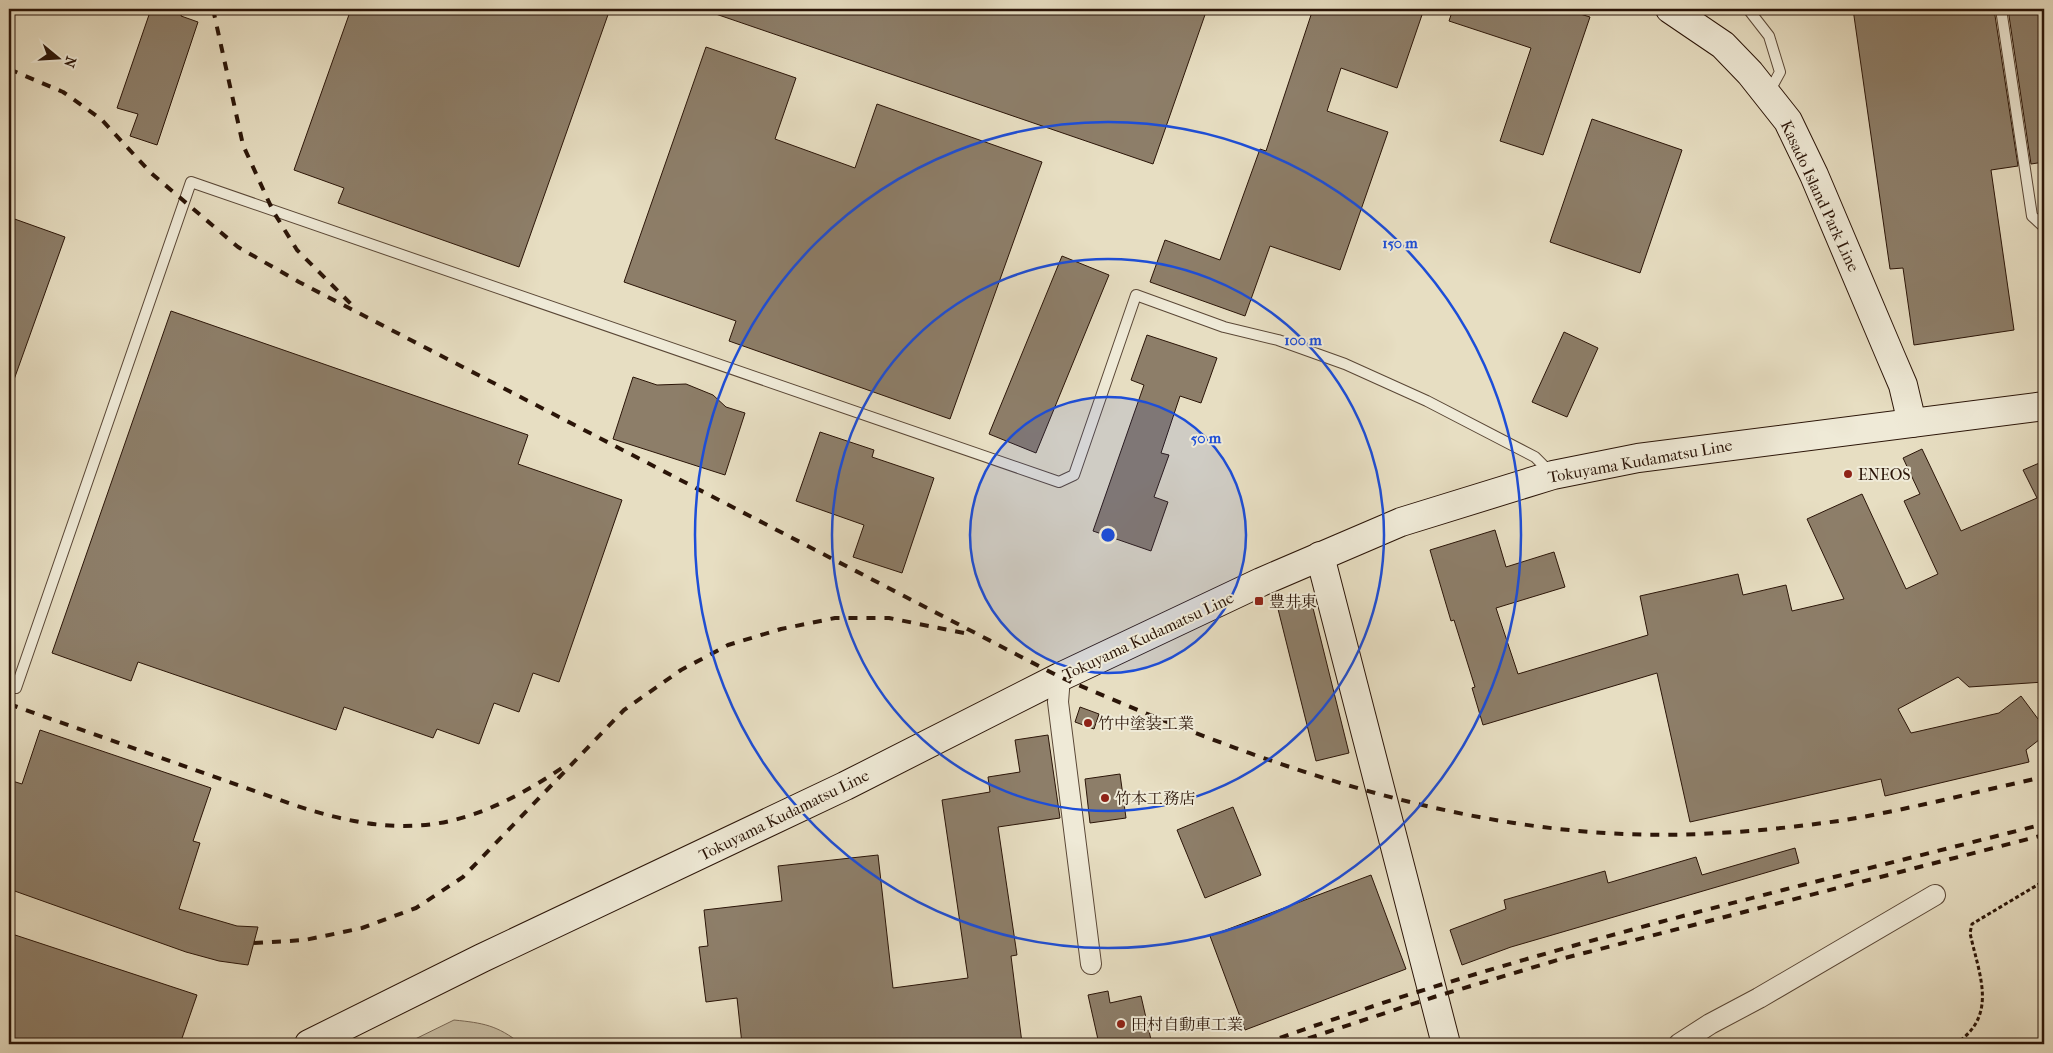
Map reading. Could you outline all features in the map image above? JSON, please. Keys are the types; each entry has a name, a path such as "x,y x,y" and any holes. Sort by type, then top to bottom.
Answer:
{"main road":[{"name":"Kasado Island Park Line","path":"1670,9 1723,45 1788,121 1814,175 1903,385 1912,423"},
{"name":"Tokuyama Kudamatsu Line","path":"308,1044 473,963 845,786 1060,677 1320,556 1401,522 1553,475 1638,458 2044,406"},
{"path":"1320,556 1446,1044"}],"street":[{"path":"1060,677 1058,702 1091,964"},
{"path":"1679,1044 1710,1024 1759,998 1936,894"}],"lane":[{"path":"1748,9 1769,36 1780,72 1767,95"},
{"path":"2001,9 2032,216 2044,227"},
{"path":"16,688 191,182 1059,482 1074,475 1136,296 1224,326 1278,340 1345,364 1427,401 1536,457 1553,475"}],"path":[{"path":"1955,1044 1968,1036 1980,1019 1984,996 1970,933 1972,924 2044,881"}],"shaded area":[{"path":"454,1020 489,1026 521,1044 405,1044"}],"building":[{"path":"151,9 183,9 181,16 198,22 157,145 130,136 138,114 117,108"},
{"path":"351,9 610,9 519,267 338,203 344,188 294,170"},
{"path":"707,9 1207,9 1153,164 707,11"},
{"path":"1313,9 1424,9 1397,88 1341,68 1327,111 1388,132 1340,270 1270,246 1245,316 1150,282 1165,240 1220,260 1260,149 1266,151"},
{"path":"1453,9 1564,9 1590,17 1543,155 1500,141 1531,48 1449,21"},
{"path":"1853,9 1994,9 2018,166 1991,170 2014,330 1914,345 1903,268 1890,269"},
{"path":"2008,9 2044,9 2044,162 2031,164"},
{"path":"706,47 796,78 775,139 855,168 877,104 1042,162 950,419 729,341 736,321 624,282"},
{"path":"1592,119 1682,150 1640,273 1550,242"},
{"path":"9,217 65,237 11,388 9,388"},
{"path":"1062,256 1109,275 1036,453 989,434"},
{"path":"171,311 528,435 518,464 622,500 559,682 533,673 519,712 494,703 479,744 437,729 433,738 344,707 336,730 138,662 131,681 52,653"},
{"path":"1564,332 1598,348 1567,417 1532,402"},
{"path":"1147,335 1217,358 1201,403 1180,396 1161,453 1169,455 1154,497 1168,502 1151,551 1093,531 1144,385 1131,380"},
{"path":"633,377 657,385 686,384 713,395 726,407 745,413 725,475 613,439"},
{"path":"820,432 874,450 872,457 934,478 902,573 853,557 864,525 796,501"},
{"path":"1922,449 1961,531 2037,498 2023,470 2044,461 2044,682 1969,687 1958,677 1898,709 1911,733 1999,713 2021,696 2044,727 2044,736 2026,750 2029,762 1885,796 1881,779 1690,822 1657,673 1483,725 1472,688 1475,687 1454,620 1451,621 1430,550 1495,530 1506,567 1554,552 1565,587 1496,608 1518,674 1648,635 1640,596 1738,574 1743,595 1786,585 1792,611 1844,599 1807,519 1862,494 1906,589 1938,574 1904,501 1920,494 1903,458"},
{"path":"1311,600 1349,753 1316,761 1278,609"},
{"name":"竹中塗装工業","path":"1080,707 1099,714 1094,729 1075,722"},
{"path":"40,730 211,788 193,841 200,843 179,909 237,926 258,927 248,965 219,961 186,952 9,889 9,780 22,784"},
{"path":"1048,735 1060,818 998,827 1017,955 1011,956 1022,1043 810,1044 810,1041 788,1044 742,1044 737,998 706,1002 699,947 708,946 704,910 782,901 778,866 878,855 893,988 968,978 942,800 990,792 988,777 1020,772 1015,740"},
{"name":"竹本工務店","path":"1120,774 1126,818 1090,823 1085,779"},
{"path":"1233,807 1261,875 1205,898 1177,830"},
{"path":"1795,848 1799,863 1511,947 1462,965 1450,930 1506,909 1504,900 1605,871 1608,883 1696,857 1702,875"},
{"path":"1371,875 1406,969 1245,1030 1210,936"},
{"path":"9,933 197,995 180,1044 9,1044"},
{"name":"田村自動車工業","path":"1108,991 1110,1003 1141,996 1152,1044 1099,1044 1088,995"}],"railway":[{"path":"213,9 243,145 273,211 297,250 352,305"},
{"path":"9,69 63,92 101,119 151,173 238,247 299,282 1060,677 1138,710 1299,770 1380,794 1463,814 1547,828 1632,834 1734,832 1845,820 1895,811 2044,777"},
{"path":"254,943 305,940 362,928 416,908 463,877 624,710 681,670 728,645 781,629 835,618 889,618 964,633"},
{"path":"9,704 294,805 333,816 369,823 402,826 433,824 464,817 495,806 562,768"},
{"path":"1263,1044 1455,980 1553,952 1749,899 2044,824"},
{"path":"1291,1044 1434,997 1561,959 2044,835"}],"place":[{"name":"ENEOS","path":"1848,474"},
{"name":"豊井東","path":"1259,601"},
{"name":"竹中塗装工業","path":"1088,723"},
{"name":"竹本工務店","path":"1105,798"},
{"name":"田村自動車工業","path":"1121,1024"}]}
